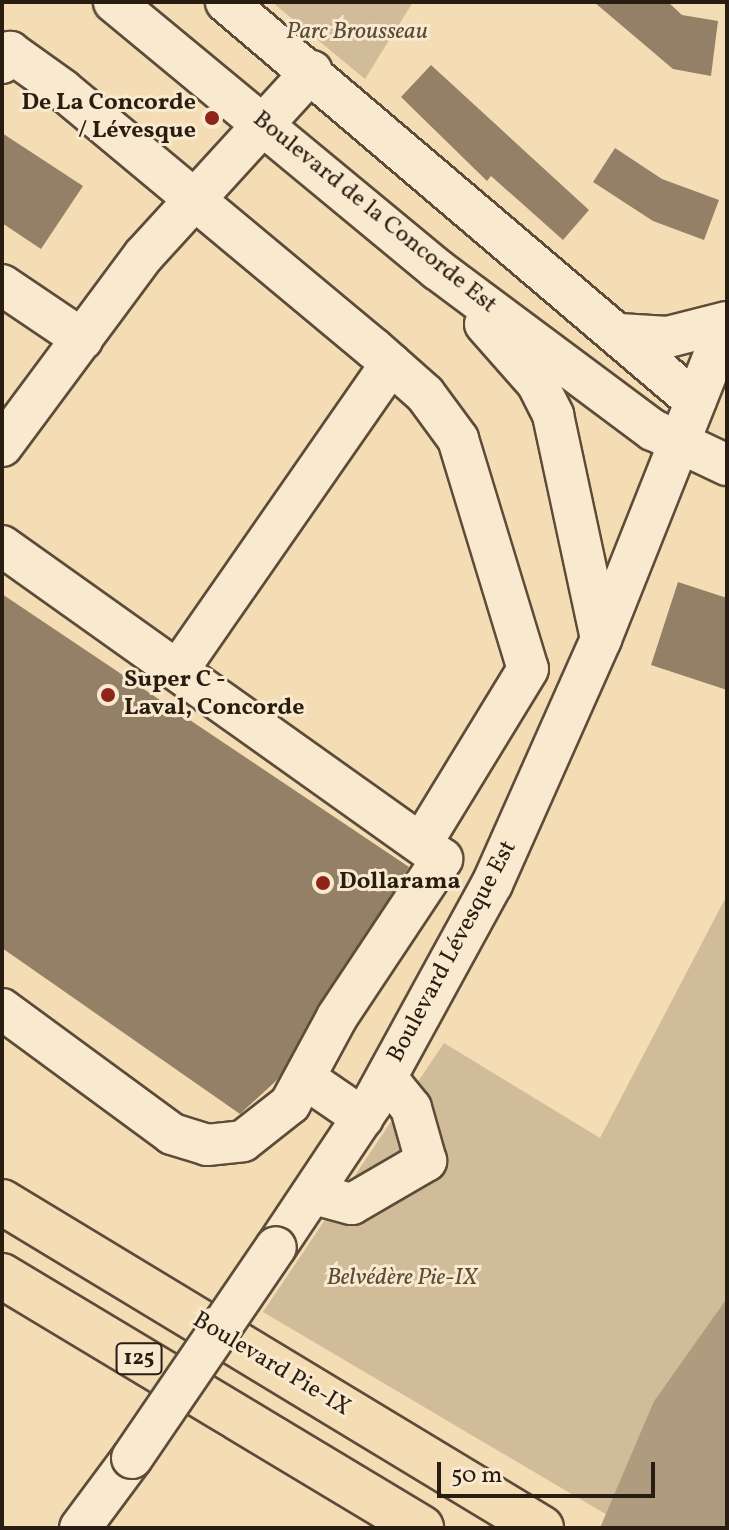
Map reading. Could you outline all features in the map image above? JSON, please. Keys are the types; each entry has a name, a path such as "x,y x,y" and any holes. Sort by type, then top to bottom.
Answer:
{"highway":[{"name":"Boulevard Pie-IX","path":"2,1202 541,1528"},
{"name":"125","path":"2,1276 421,1528"}],"street":[{"name":"Boulevard de la Concorde Est","path":"114,2 438,270 678,444 727,465"},
{"path":"226,2 312,71 619,334 646,365 695,401"},
{"path":"2,1009 158,1125 195,1143 231,1144 265,1131 306,1079 337,1017 433,850 521,686 527,661 458,439 391,364 197,203 5,54"},
{"path":"2,446 144,255 197,203 312,71"},
{"path":"438,270 548,402 601,639"},
{"path":"2,285 82,339"},
{"path":"619,334 668,337 727,323"},
{"name":"Boulevard Lévesque Est","path":"80,1528 132,1458 363,1118 492,884 601,639 727,323"},
{"path":"178,670 391,364"},
{"path":"2,546 433,850 492,884"},
{"path":"314,1194 352,1204 422,1167 420,1131 402,1091 387,1078"},
{"path":"306,1079 363,1118"}],"green space":[{"name":"Parc Brousseau","path":"272,2 413,2 365,79"},
{"name":"Belvédère Pie-IX","path":"727,895 727,1298 654,1401 609,1516 263,1312 444,1043 600,1138"}],"shaded area":[{"path":"727,1298 727,1528 600,1528 654,1401"}],"building":[{"path":"594,2 668,2 682,15 718,21 711,76 673,69"},
{"path":"431,65 589,210 563,240 491,176 487,181 401,97"},
{"path":"2,133 83,186 41,249 2,223"},
{"path":"615,148 662,179 719,200 704,240 653,221 593,182"},
{"path":"678,582 727,598 727,690 651,665"},
{"path":"2,594 409,867 277,1080 240,1114 2,948"}],"place":[{"name":"De La Concorde / Lévesque","path":"212,118"},
{"name":"Super C - Laval, Concorde","path":"108,695"},
{"name":"Dollarama","path":"323,883"}]}
